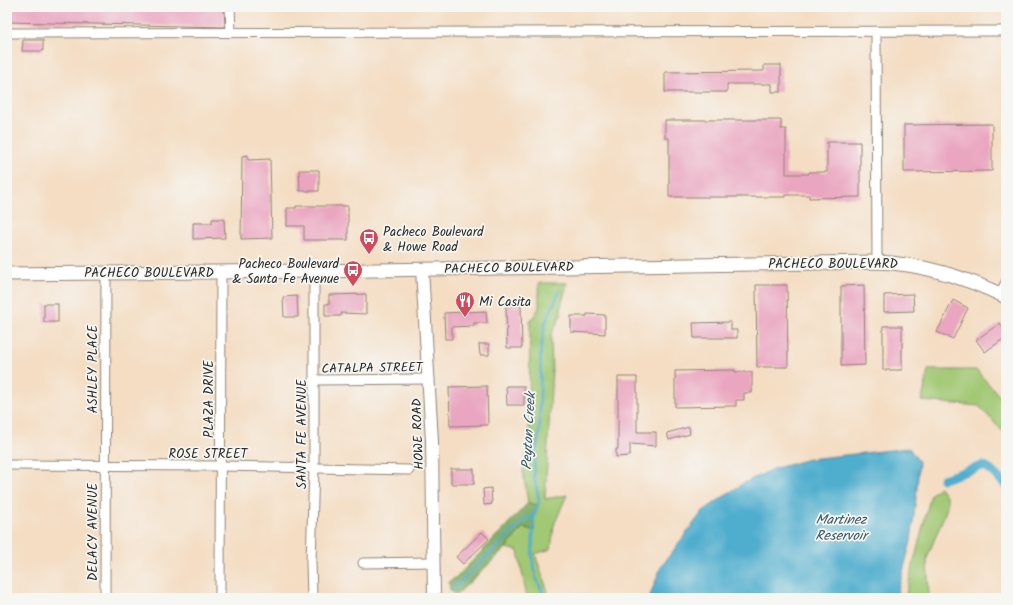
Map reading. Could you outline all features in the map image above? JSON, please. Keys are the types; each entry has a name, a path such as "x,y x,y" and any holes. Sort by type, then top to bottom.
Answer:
{"main road":[{"name":"PACHECO BOULEVARD","path":"7,274 314,271 878,262 926,267 1004,291"}],"street":[{"path":"230,7 230,32"},
{"path":"7,33 1006,31"},
{"path":"876,32 878,262"},
{"name":"HOWE ROAD","path":"422,269 430,379 434,598"},
{"name":"SANTA FE AVENUE","path":"312,598 311,562 314,468 314,271"},
{"name":"PLAZA DRIVE","path":"220,598 221,272"},
{"name":"ASHLEY PLACE","path":"104,466 106,273"},
{"name":"CATALPA STREET","path":"314,380 430,379"},
{"name":"ROSE STREET","path":"7,465 220,466 409,470"},
{"name":"DELACY AVENUE","path":"104,466 105,598"},
{"path":"363,563 434,562"}],"green space":[{"path":"539,283 567,283 561,306 561,315 551,335 552,369 545,499 567,495 554,525 551,549 535,554 550,598 527,598 518,551 506,548 523,527 534,531 534,516 538,505 528,503 523,471 529,434 530,322 539,308"},
{"path":"928,370 976,370 1006,403 1006,435 979,406 922,401"},
{"path":"940,487 947,497 947,508 927,558 929,598 905,598 931,494"},
{"path":"528,503 538,505 534,516 534,531 523,527 506,548 456,595 450,590 449,582 458,576"}],"water":[{"name":"Martinez Reservoir","path":"909,448 919,462 917,489 911,541 896,598 649,598 661,567 703,511 742,484 773,469 809,459"}],"building":[{"path":"7,7 224,7 225,27 7,22"},
{"path":"23,40 43,40 43,51 22,51"},
{"path":"764,65 781,65 781,92 772,92 772,84 727,84 727,92 665,92 665,72 764,71"},
{"path":"665,120 781,120 781,129 786,129 786,174 827,172 827,142 860,142 860,197 809,198 809,195 786,195 786,197 669,197 669,138 665,138"},
{"path":"992,124 992,171 904,172 904,125"},
{"path":"248,155 248,160 270,159 272,238 241,239 242,156"},
{"path":"299,170 319,170 319,191 300,191"},
{"path":"296,206 348,206 348,240 304,240 304,226 287,226 287,208 296,208"},
{"path":"212,219 224,219 225,238 193,239 193,223 212,223"},
{"path":"756,285 787,285 788,367 757,367"},
{"path":"864,285 865,365 841,366 841,286"},
{"path":"366,294 366,314 341,313 341,316 325,316 325,304 329,304 329,295"},
{"path":"913,294 914,311 884,312 884,295"},
{"path":"297,296 298,317 284,317 283,297"},
{"path":"953,300 968,308 953,339 937,332"},
{"path":"44,304 58,304 58,322 44,322"},
{"path":"506,306 521,306 522,348 507,348"},
{"name":"Mi Casita","path":"486,311 487,323 474,323 474,326 452,327 452,339 445,339 444,313"},
{"path":"587,314 605,315 605,334 571,332 571,316 587,316"},
{"path":"731,322 731,330 737,330 737,338 694,338 693,323"},
{"path":"1000,323 1006,332 1006,337 985,352 976,340"},
{"path":"883,326 902,326 902,370 883,370"},
{"path":"479,344 489,344 489,355 480,355"},
{"path":"735,370 735,372 752,372 752,393 744,393 744,400 736,400 736,406 675,407 675,371"},
{"path":"618,377 637,377 637,432 656,432 656,446 630,444 630,456 616,457 616,449 618,449"},
{"path":"487,386 488,425 450,426 449,387"},
{"path":"506,386 524,386 524,405 507,405"},
{"path":"689,427 690,434 669,440 667,433"},
{"path":"451,469 474,469 474,484 451,484"},
{"path":"491,488 492,504 484,505 483,489"},
{"path":"482,532 489,539 463,564 456,557"}],"waterway":[{"name":"Peyton Creek","path":"545,598 536,577 532,557 534,516 539,501 534,476 535,456 539,435 541,348 545,324 560,290"},
{"path":"943,479 982,466 987,467 1006,485"},
{"path":"453,589 527,518 534,516"}],"place":[{"name":"Pacheco Boulevard & Howe Road","path":"369,255"},
{"name":"Pacheco Boulevard & Santa Fe Avenue","path":"353,287"},
{"name":"Mi Casita","path":"465,318"}]}
